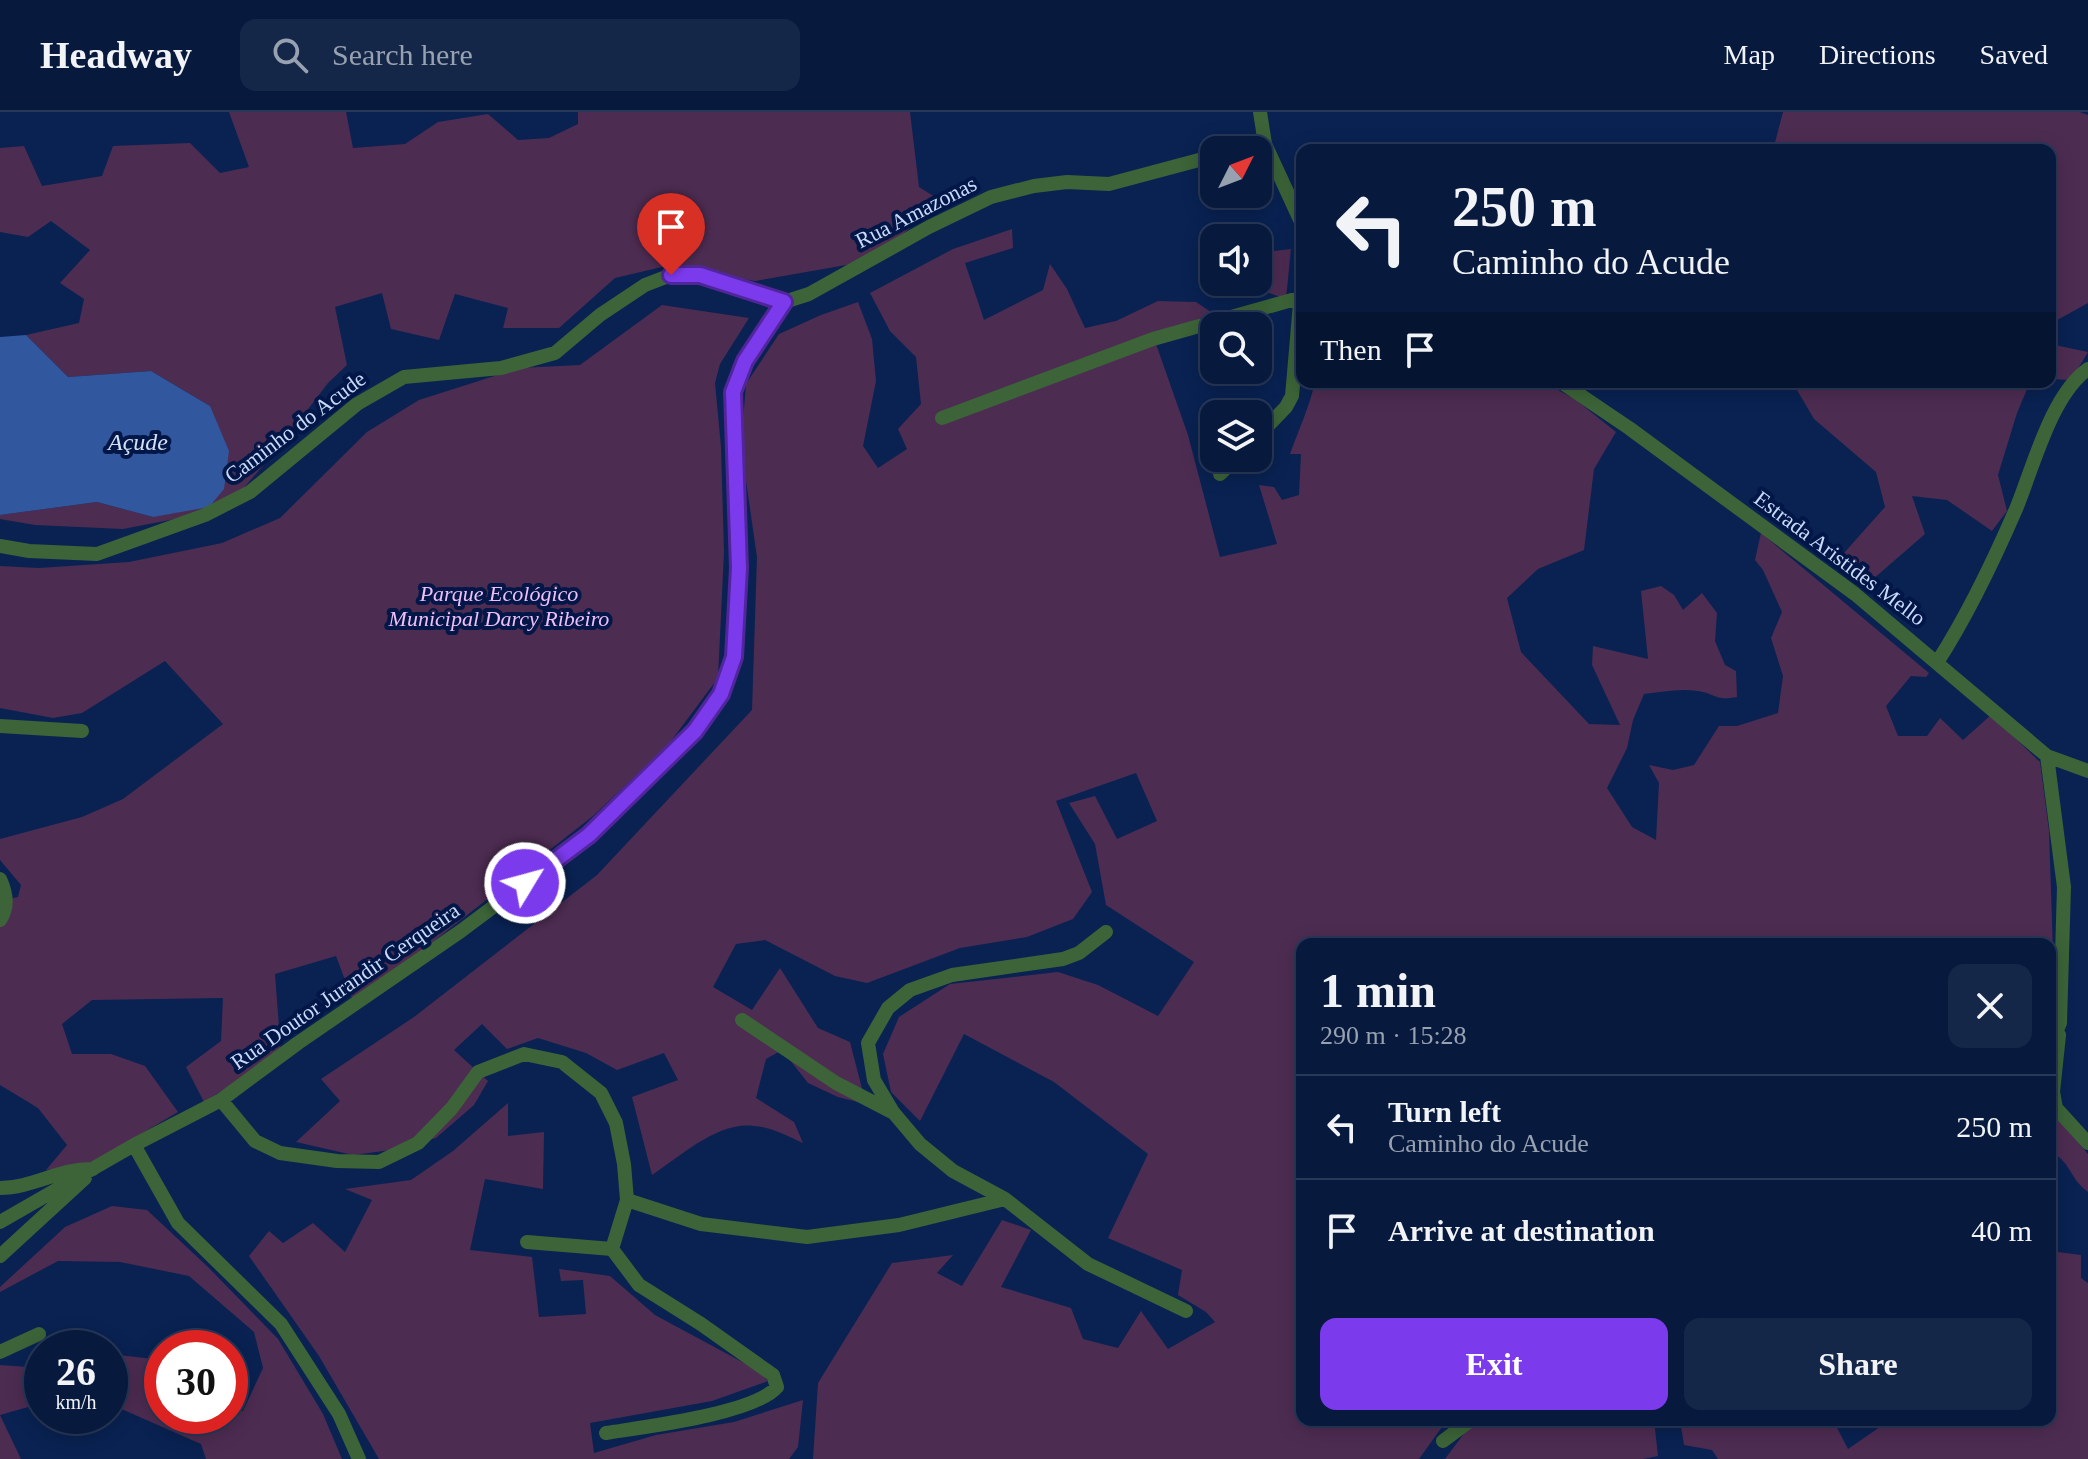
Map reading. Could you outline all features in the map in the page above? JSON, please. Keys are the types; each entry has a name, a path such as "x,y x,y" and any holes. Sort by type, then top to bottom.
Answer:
{"street":[{"path":"1260,112 1264,136"},
{"path":"1272,159 1296,211"},
{"name":"Rua Amazonas","path":"784,302 809,294 929,227 991,197 1045,184 1109,184 1200,160"},
{"name":"Caminho do Acude","path":"0,546 29,551 97,554 205,515 250,492 357,404 404,377 501,368 555,353 622,300 645,285 671,275 700,275 784,302"},
{"path":"942,418 1153,339 1296,299"},
{"name":"Rua Doutor Jurandir Cerqueira","path":"0,1222 134,1145 221,1100 461,931 589,835 695,731 721,694 734,657 739,568 733,392 745,361 784,302"},
{"path":"1272,422 1292,396 1296,340"},
{"path":"1938,661 1967,616 2017,506 2041,440 2066,395 2088,369"},
{"name":"Estrada Aristides Mello","path":"1570,388 1842,584 1938,661 2047,756 2088,771"},
{"path":"0,726 82,731"},
{"path":"2047,756 2064,887 2056,1062"},
{"path":"0,879 7,893 0,920"},
{"path":"1106,932 1079,953 1063,959 952,975 910,990 888,1008 868,1043 874,1080 893,1112 920,1144 953,1171 1005,1199 1088,1264 1186,1311"},
{"path":"742,1020 836,1083 893,1112"},
{"path":"2056,1032 2060,1023"},
{"path":"221,1100 255,1141 280,1153 337,1161 379,1162 418,1143 452,1108 478,1072 524,1054 562,1062 601,1093 616,1123 627,1200 612,1249"},
{"path":"2056,1108 2088,1143"},
{"path":"134,1145 178,1223 281,1324 339,1414 359,1459"},
{"path":"0,1188 18,1188 74,1168 93,1169"},
{"path":"0,1256 78,1187 93,1169"},
{"path":"627,1200 701,1224 807,1237 899,1225 1005,1199"},
{"path":"527,1242 612,1249 639,1285 773,1375 777,1387 766,1397 715,1414 606,1433"},
{"path":"0,1352 24,1341"},
{"path":"1443,1441 1463,1426"}],"green space":[{"path":"229,112 346,112 353,148 405,144 438,122 488,114 518,140 549,138 578,124 578,112 910,112 919,187 943,202 869,261 755,281 666,266 615,278 559,328 503,328 508,308 455,294 439,340 391,329 382,293 335,307 347,365 328,383 236,497 175,519 123,529 35,525 0,519 0,515 97,502 153,517 210,406 151,371 68,377 26,335 79,323 84,299 60,283 90,250 51,221 28,237 0,232 0,148 24,146 42,186 102,176 113,146 190,143 220,173 249,167"},
{"path":"1783,112 2080,112 2088,115 2088,303 2056,321 2056,144 1775,144"},
{"path":"1012,229 1013,248 965,263 984,320 1043,290 1050,264 1067,289 1085,328 1116,321 1158,301 1196,302 1211,312 1200,312 1200,318 1156,344 1188,435 1220,557 1277,544 1259,485 1274,487 1282,500 1299,495 1301,454 1290,454 1313,388 1555,388 1576,400 1616,432 1594,469 1584,550 1538,569 1507,598 1521,652 1589,724 1620,725 1592,665 1593,646 1648,659 1641,591 1661,586 1674,595 1683,610 1702,593 1717,613 1715,641 1725,665 1736,671 1737,697 1720,698 1684,690 1644,694 1633,720 1627,748 1607,788 1632,827 1656,840 1659,783 1649,765 1673,770 1694,765 1719,726 1737,726 1778,713 1783,676 1771,638 1782,612 1763,570 1755,560 1761,533 1929,673 1926,677 1911,676 1886,706 1898,736 1927,736 1940,718 1963,740 1991,715 2040,762 2049,831 2053,938 1296,938 1296,1426 1443,1426 1419,1459 813,1459 818,1383 892,1263 953,1255 937,1273 962,1286 1002,1220 1031,1230 1001,1287 1071,1308 1083,1339 1118,1348 1141,1311 1168,1349 1215,1322 1206,1312 1178,1295 1182,1270 1108,1238 1148,1154 1054,1082 964,1034 920,1121 891,1092 883,1054 899,1017 950,984 1058,972 1098,985 1158,1016 1194,962 1106,905 1095,844 1069,803 1095,796 1117,839 1157,821 1136,773 1056,801 1092,892 1073,919 1027,937 960,948 867,983 835,976 765,940 736,944 713,987 752,1010 780,968 818,1028 850,1042 866,1104 838,1097 808,1083 782,1050 766,1059 756,1098 794,1122 803,1143 767,1128 740,1126 714,1134 652,1175 632,1097 678,1080 664,1053 617,1070 586,1053 538,1038 507,1049 482,1024 454,1050 488,1081 474,1105 436,1138 391,1150 353,1155 296,1142 340,1101 321,1079 414,1017 597,875 752,710 757,557 741,446 746,384 779,334 858,302 872,339 876,381 863,446 878,468 907,449 898,429 921,404 916,357 890,331 870,293 953,249"},
{"path":"1291,249 1286,299 1272,294 1272,251"},
{"name":"Parque Ecológico Municipal Darcy Ribeiro","path":"662,305 749,318 720,364 715,383 721,447 724,552 718,678 668,745 593,816 354,1004 336,956 275,974 281,1054 204,1102 186,1067 221,1041 223,998 92,1000 62,1024 72,1054 111,1054 145,1066 178,1112 90,1164 46,1170 67,1145 38,1108 0,1085 0,901 18,897 21,885 0,860 0,839 82,817 123,799 223,724 165,661 82,713 53,718 0,708 0,566 39,568 129,562 222,543 280,518 367,432 419,400 519,368 580,365"},
{"path":"2056,345 2088,352 2071,380 2056,379"},
{"path":"2027,388 1998,475 2007,511 1992,531 1947,500 1912,496 1925,534 1872,580 1844,553 1885,507 1876,472 1814,419 1797,390"},
{"path":"508,1103 508,1136 544,1132 543,1189 485,1179 470,1250 532,1257 539,1317 586,1314 583,1280 561,1281 559,1269 610,1276 655,1315 757,1370 768,1381 712,1401 590,1423 594,1453 656,1435 734,1422 803,1400 798,1447 789,1459 379,1459 319,1356 249,1256 269,1231 283,1243 313,1223 345,1252 372,1200 345,1189 411,1180 453,1151"},
{"path":"2056,1116 2088,1154 2088,1192 2063,1160 2057,1156"},
{"path":"112,1206 147,1210 278,1339 323,1414 342,1459 206,1459 201,1444 178,1434 248,1434 248,1400 263,1368 254,1332 189,1276 120,1262 58,1261 0,1292 0,1287 65,1227"},
{"path":"2056,1252 2081,1255 2081,1278 2088,1283 2088,1459 1718,1459 1712,1450 1684,1445 1681,1426 1836,1426 1848,1449 1881,1426 2056,1426"},
{"path":"128,1356 144,1358 144,1419 128,1412"},
{"path":"0,1365 24,1367 24,1408 0,1415"},
{"path":"0,1415 21,1459 0,1459"},
{"path":"1470,1426 1655,1426 1658,1456 1643,1459 1445,1459"}],"water":[{"name":"Açude","path":"26,335 68,377 151,371 210,406 229,451 224,489 209,507 153,517 97,502 0,515 0,337"}],"route":[{"path":"525,883 589,835 695,731 721,694 734,657 739,568 733,392 745,361 784,302 700,275 671,275"}]}
